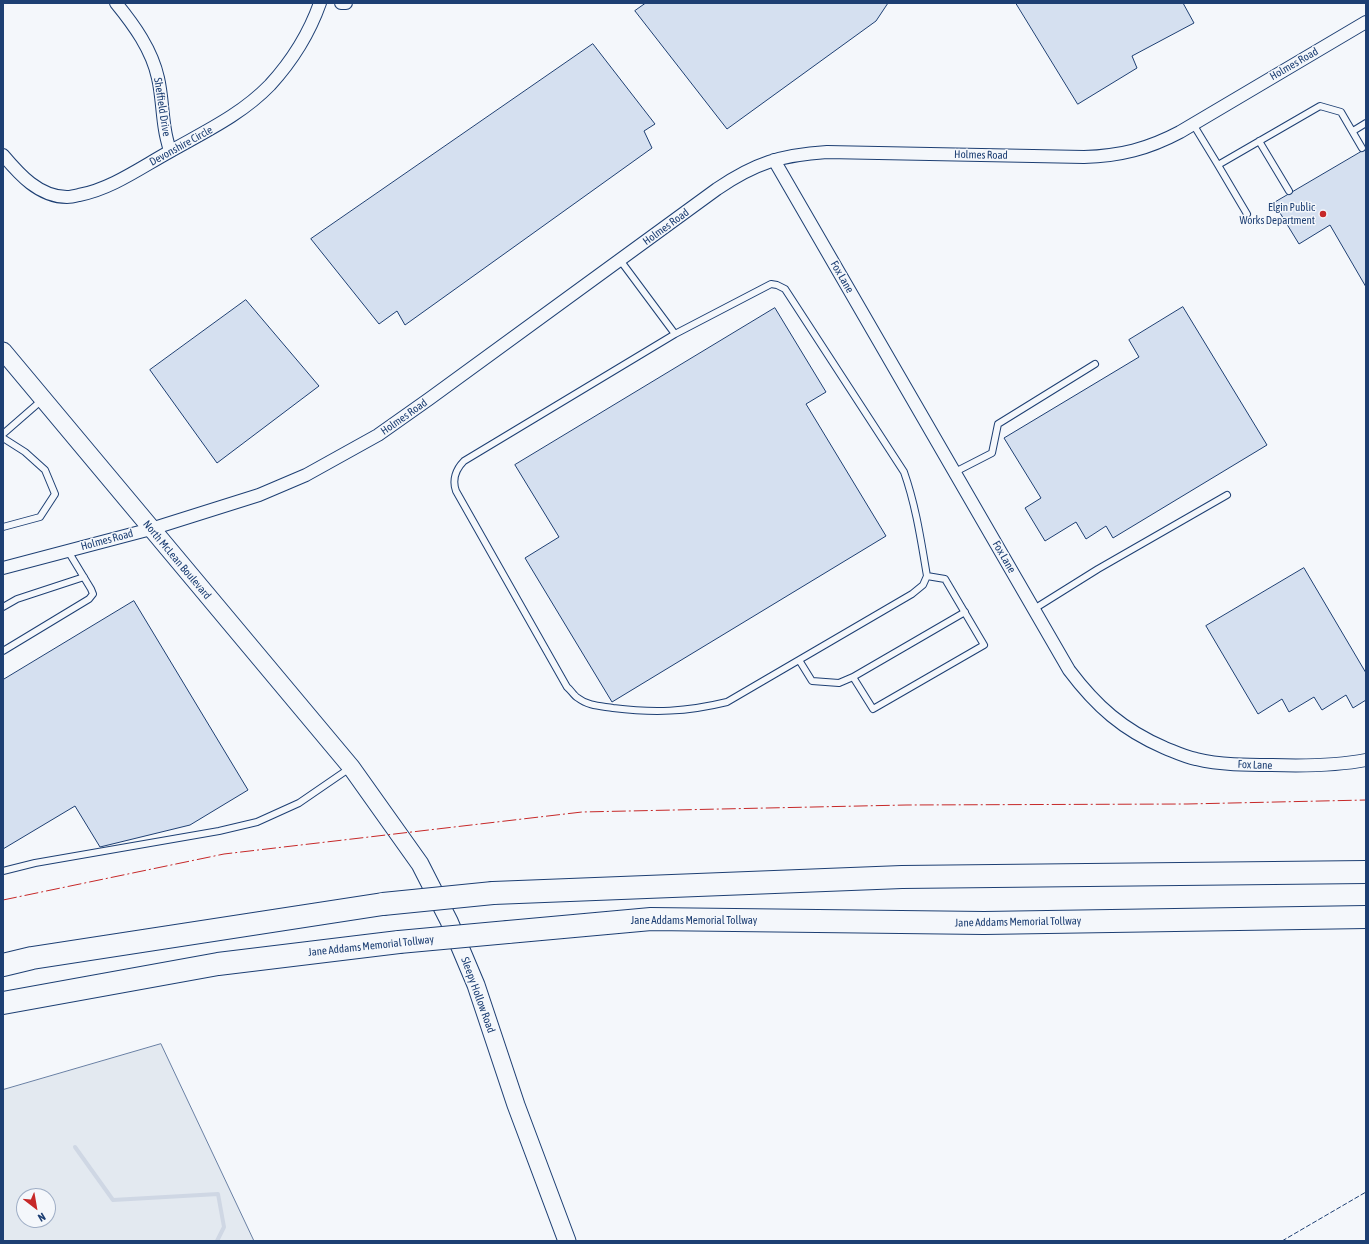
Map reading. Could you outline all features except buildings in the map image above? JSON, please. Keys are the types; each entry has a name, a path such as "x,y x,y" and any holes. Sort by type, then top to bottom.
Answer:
{"highway":[{"path":"3,965 32,958 383,904 493,893 902,877 1366,872"},
{"name":"Jane Addams Memorial Tollway","path":"3,1003 218,964 399,942 651,919 984,923 1366,917"}],"main road":[{"name":"North McLean Boulevard","path":"3,351 351,767"},
{"name":"Sleepy Hollow Road","path":"351,767 420,864 449,921 476,985 516,1106 567,1241"}],"street":[{"name":"Sheffield Drive","path":"116,3 132,22 153,62 160,88 165,132 170,151"},
{"name":"Devonshire Circle","path":"3,155 16,170 37,188 50,194 67,197 90,193 112,184 231,117 268,86 285,68 302,44 314,21 320,3"},
{"path":"341,3 346,3"},
{"name":"Holmes Road","path":"3,568 151,529 259,495 306,475 378,435 736,176 751,168 774,160 802,154 827,152 1084,157 1126,153 1163,141 1366,22"},
{"name":"Fox Lane","path":"774,160 1069,670 1080,685 1114,718 1132,732 1180,755 1196,760 1241,764 1331,765 1366,760"}],"lane":[{"path":"1218,165 1320,106 1341,112 1362,148"},
{"path":"1352,131 1366,123"},
{"path":"1193,124 1247,214"},
{"path":"1259,141 1289,191"},
{"path":"620,260 675,334"},
{"path":"771,284 777,284 784,289 904,472 917,515 927,576 923,586 912,594 727,702 702,708 670,711 629,710 592,705 578,698 567,687 456,491 454,486 455,474 458,467 464,461 675,334 771,284"},
{"path":"955,472 992,453 998,424 1095,364"},
{"path":"3,434 43,399"},
{"path":"3,438 25,452 45,470 55,494 40,517 3,527"},
{"path":"1034,609 1098,569 1227,495"},
{"path":"3,651 89,599 93,594 92,589 68,551"},
{"path":"853,677 873,708 984,645 945,579 927,576"},
{"path":"3,608 18,599 84,577"},
{"path":"799,660 812,681 839,683 853,677 964,612"},
{"path":"3,871 34,863 219,831 257,822 299,803 351,767"}],"shaded area":[{"path":"161,1044 254,1241 3,1241 3,1090"}],"waterway":[{"path":"75,1147 113,1200 218,1194 224,1227 217,1241"}],"fence":[{"path":"1282,1241 1366,1192"}],"power":[{"path":"3,900 224,854 582,812 906,805 1187,804 1366,800"}],"place":[{"name":"Elgin Public Works Department","path":"1323,214"}]}
